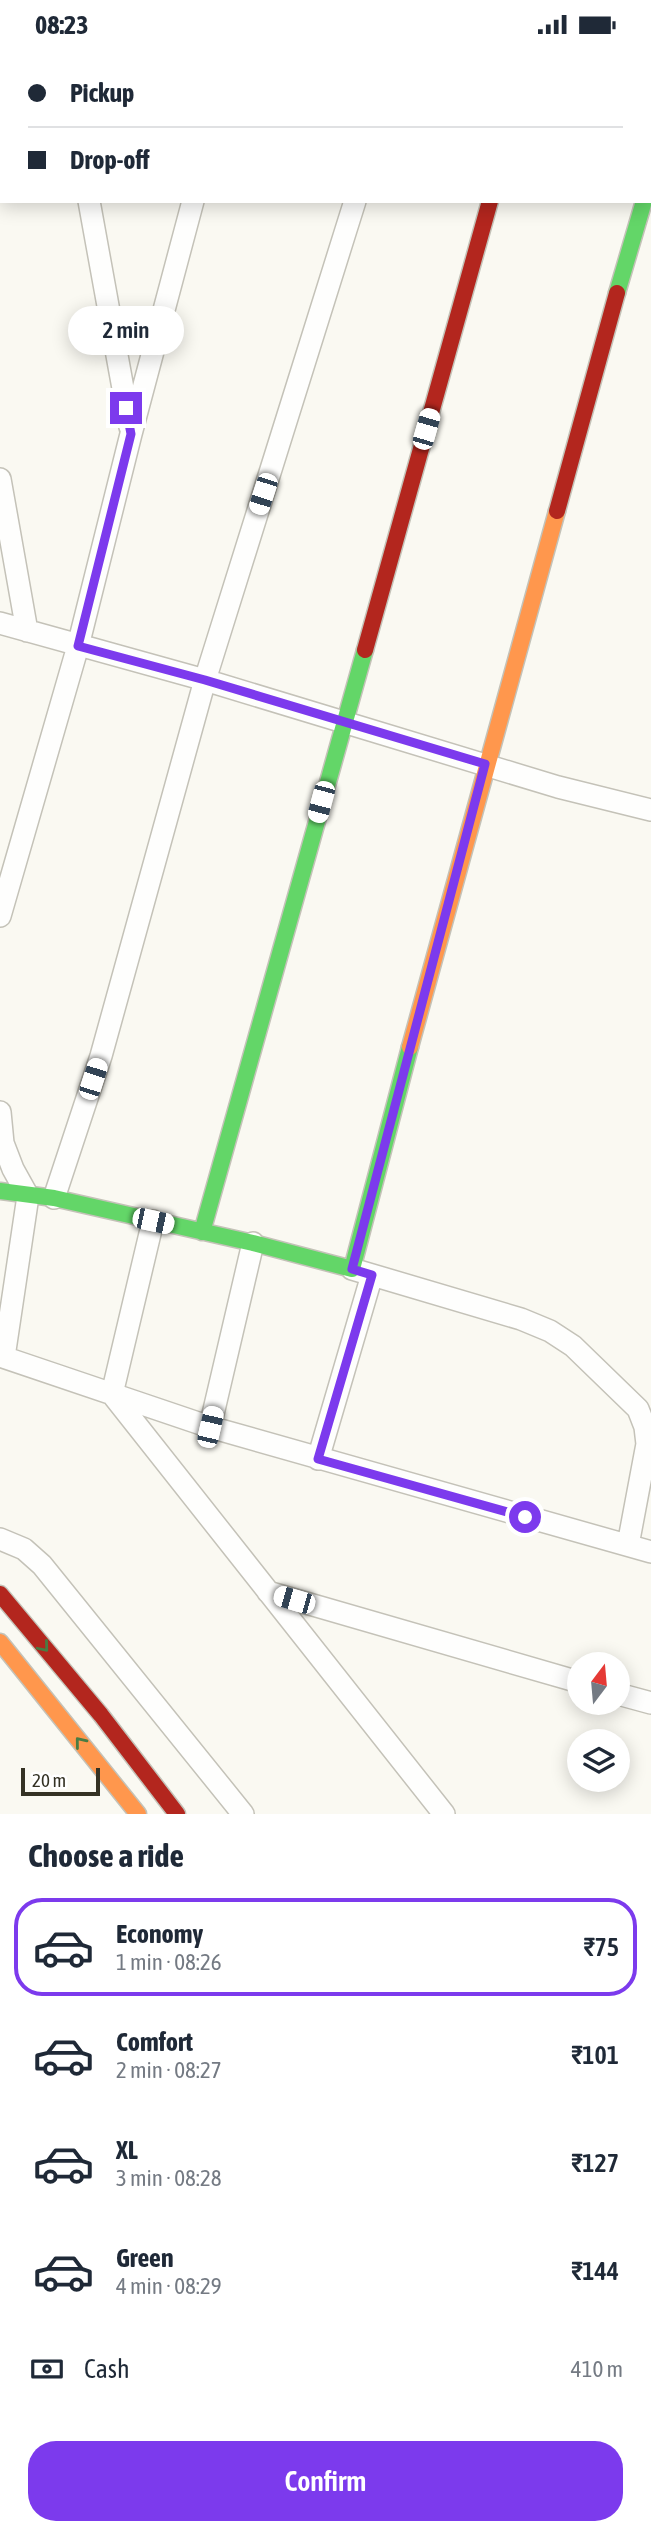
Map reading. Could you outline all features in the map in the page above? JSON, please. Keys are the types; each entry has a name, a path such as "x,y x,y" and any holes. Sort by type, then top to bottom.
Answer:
{"street":[{"path":"89,203 131,434"},
{"path":"0,916 78,646 192,203"},
{"path":"54,1198 101,1056 205,680 354,203"},
{"path":"202,1232 489,203"},
{"path":"318,1459 485,764 643,203"},
{"path":"0,479 27,631"},
{"path":"0,623 205,680 558,787 651,810"},
{"path":"0,1112 3,1143 28,1196 2,1356 210,1427 651,1552"},
{"path":"0,1192 54,1198 253,1243 521,1319 550,1331 573,1346 638,1409 645,1427 647,1444 628,1545"},
{"path":"112,1394 153,1221"},
{"path":"210,1427 253,1243"},
{"path":"112,1394 444,1814"},
{"path":"0,1539 24,1549 42,1565 243,1814"},
{"path":"268,1592 567,1679"},
{"path":"0,1594 101,1715 177,1814"},
{"path":"0,1642 138,1814"},
{"path":"630,1697 651,1703"}],"traffic: fast":[{"path":"617,293 643,203"},
{"path":"202,1232 365,650"},
{"path":"0,1191 54,1198 253,1243 352,1269 410,1047"}],"traffic: slow":[{"path":"410,1047 557,511"},
{"path":"0,1642 138,1814"}],"traffic: jam":[{"path":"365,650 489,203"},
{"path":"557,511 617,293"},
{"path":"0,1594 101,1715 177,1814"}],"route":[{"path":"126,408 131,434 78,646 205,680 485,764 352,1269 372,1275 318,1459 525,1517"}]}
